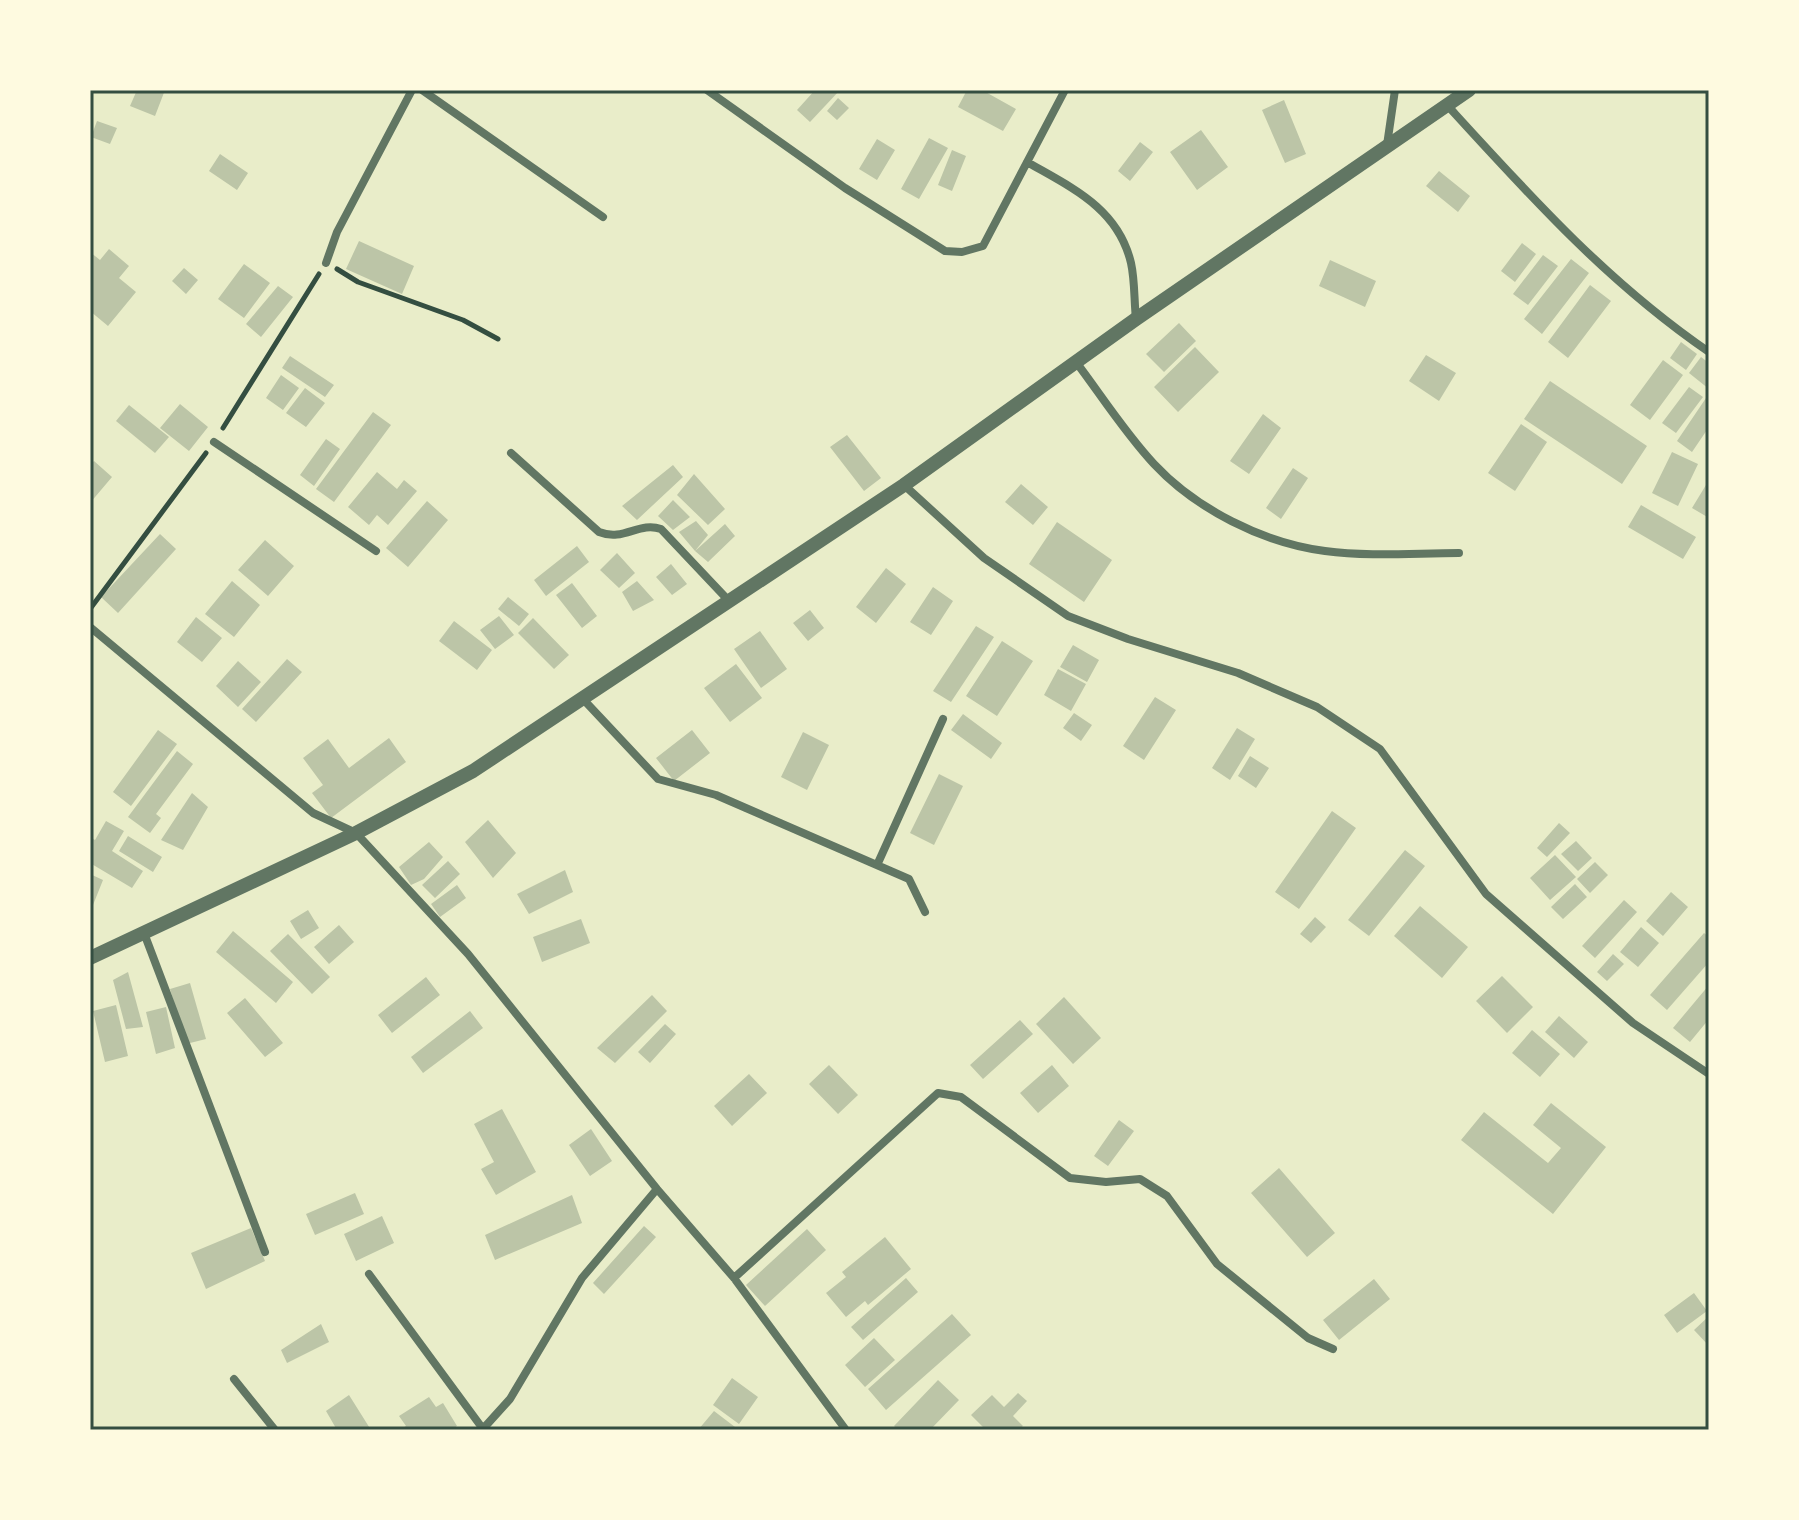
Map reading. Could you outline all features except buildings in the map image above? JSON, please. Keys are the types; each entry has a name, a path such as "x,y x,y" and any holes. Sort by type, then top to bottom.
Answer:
{"street":[{"path":"326,263 337,232 412,90"},
{"path":"422,90 603,217"},
{"path":"707,90 845,188 945,251 962,252 983,246 1065,90"},
{"path":"1386,149 1395,90"},
{"path":"90,958 356,833 453,783 904,485 1136,319 1469,90"},
{"path":"1447,105 1576,244 1617,281 1709,352"},
{"path":"1027,162 1093,201 1117,229 1131,263 1136,319"},
{"path":"1076,362 1152,462 1183,490 1225,516 1279,541 1303,548 1347,553 1459,553"},
{"path":"214,442 376,551"},
{"path":"511,453 599,532 620,536 649,526 661,529 729,601"},
{"path":"904,485 984,558 1068,616 1128,639 1238,673 1317,707 1380,749 1486,894 1633,1023 1709,1074"},
{"path":"90,627 313,813 356,833 468,954 657,1189 734,1278 846,1430"},
{"path":"582,698 658,779 716,795 878,863 909,879 925,912"},
{"path":"878,863 943,719"},
{"path":"144,933 265,1252"},
{"path":"734,1278 938,1093 961,1097 1070,1178 1106,1182 1140,1179 1167,1196 1217,1264 1308,1338 1333,1349"},
{"path":"369,1274 482,1430 510,1399 582,1278 657,1189"},
{"path":"234,1379 275,1430"}],"path":[{"path":"90,609 214,442 326,263 358,282 463,320 498,339"}]}
